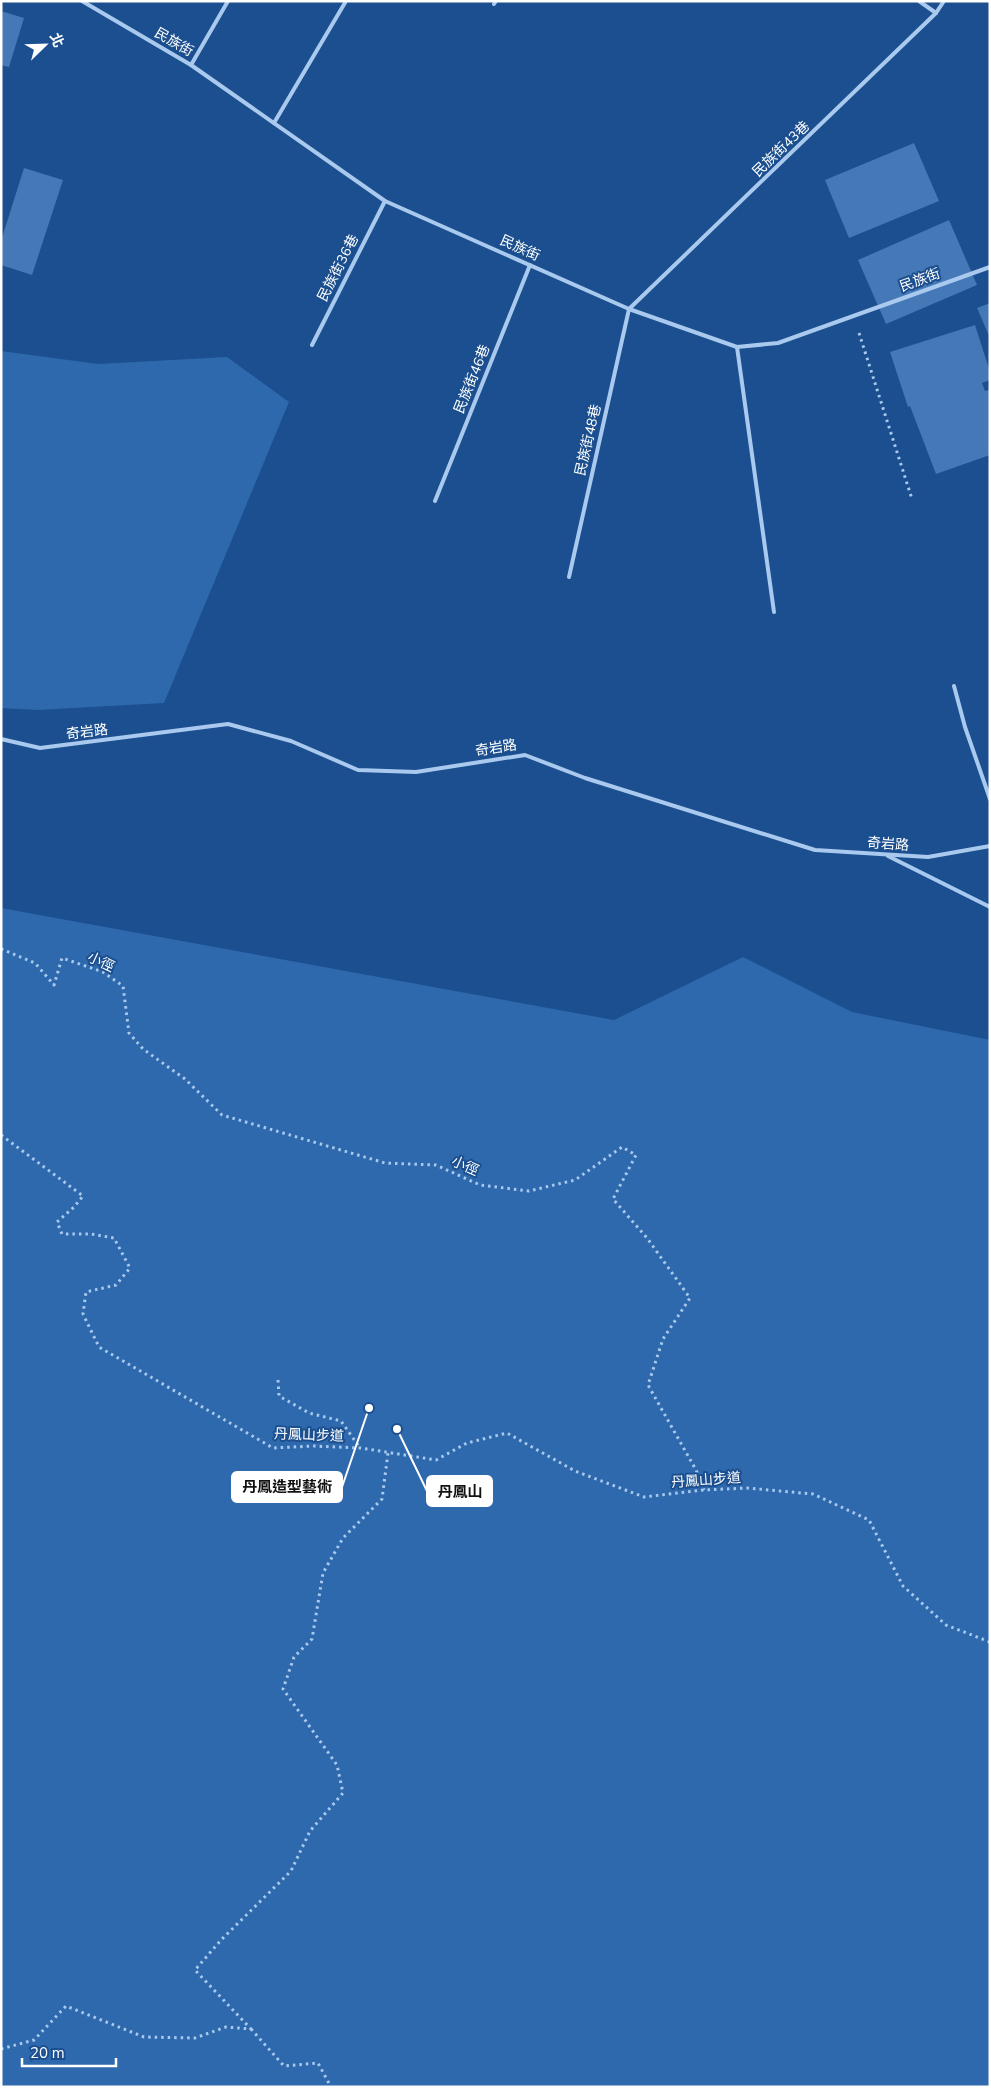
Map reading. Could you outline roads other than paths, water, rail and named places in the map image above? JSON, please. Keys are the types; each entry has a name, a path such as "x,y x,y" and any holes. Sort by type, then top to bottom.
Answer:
{"lane":[{"name":"民族街","path":"82,1 191,65 385,201 629,309 737,347 778,343 990,267"},
{"path":"191,65 228,1"},
{"path":"274,123 346,1"},
{"path":"919,1 936,13"},
{"name":"民族街43巷","path":"629,309 936,13 944,1"},
{"name":"民族街36巷","path":"312,345 385,201"},
{"name":"民族街46巷","path":"435,501 530,265"},
{"name":"民族街48巷","path":"569,577 629,309"},
{"path":"737,347 774,612"},
{"path":"954,686 965,727 990,800"},
{"name":"奇岩路","path":"1,739 40,748 228,724 291,741 358,770 416,772 525,755 585,778 815,850 928,857 990,846"},
{"path":"886,855 990,907"}],"place":[{"name":"丹鳳造型藝術","path":"369,1408"},
{"name":"丹鳳山","path":"397,1429"}]}
